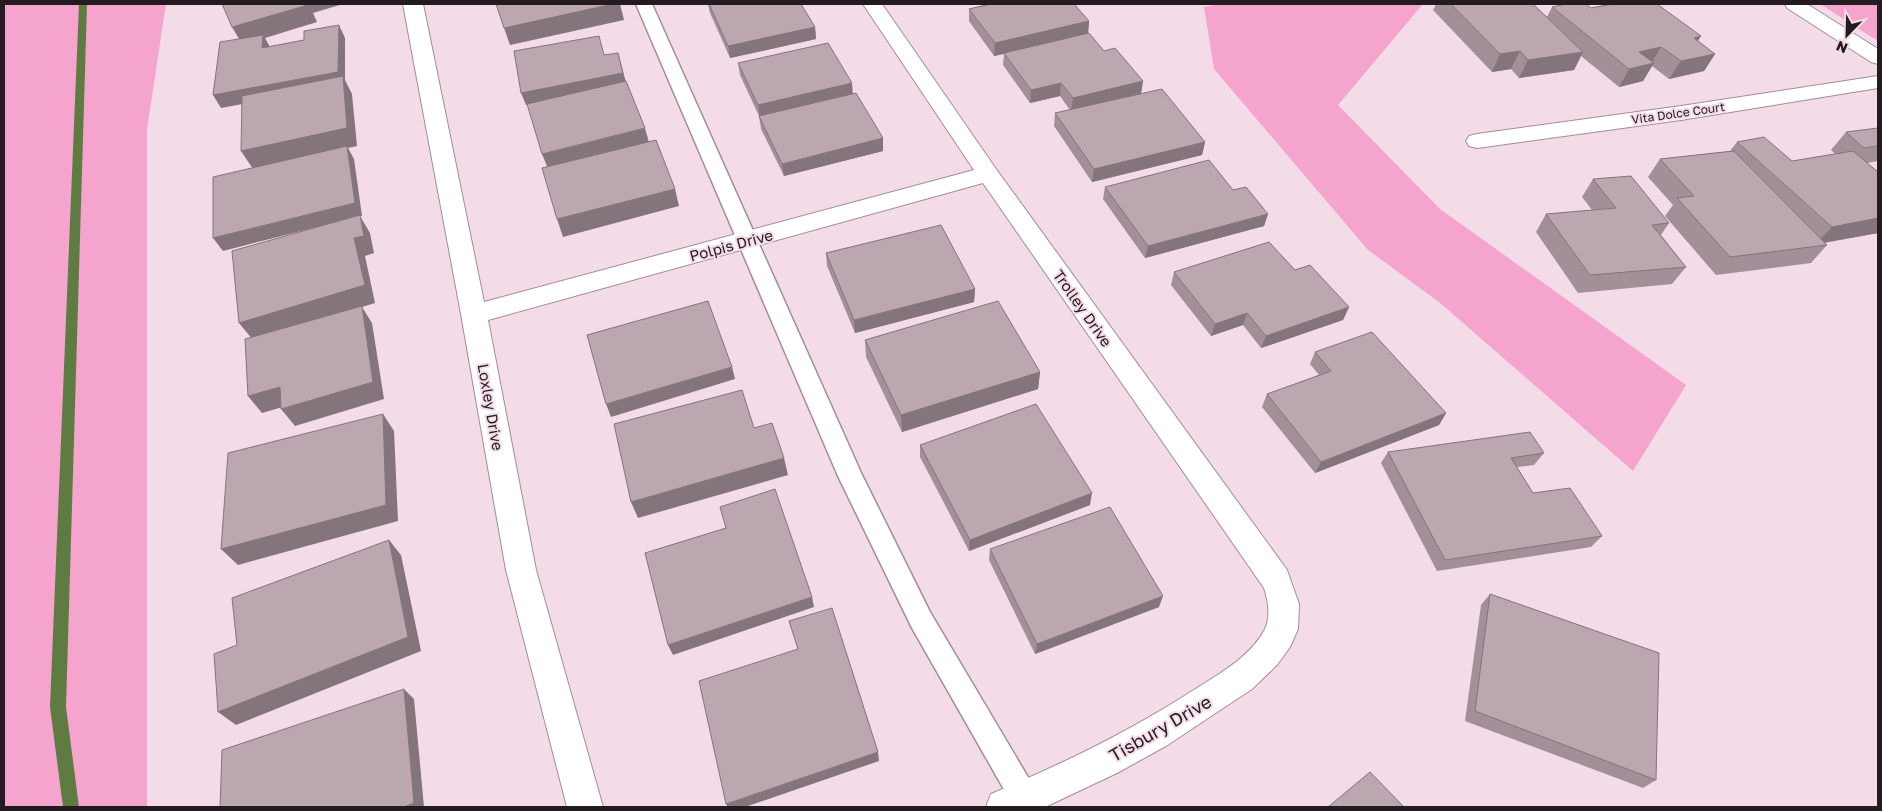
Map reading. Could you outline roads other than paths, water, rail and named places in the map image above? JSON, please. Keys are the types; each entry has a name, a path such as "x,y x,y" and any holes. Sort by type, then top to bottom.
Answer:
{"street":[{"name":"Loxley Drive","path":"414,4 521,570 585,807"},
{"name":"Trolley Drive","path":"873,4 988,174 1276,580 1284,597 1284,614"},
{"path":"1794,4 1878,58"},
{"name":"Vita Dolce Court","path":"1477,141 1681,113 1878,82"},
{"name":"Polpis Drive","path":"474,314 988,174"},
{"name":"Tisbury Drive","path":"1015,803 1138,743 1240,680 1274,644 1284,614"}],"lane":[{"path":"644,4 850,476 1015,803"}],"waterway":[{"path":"71,807 58,707 83,4"}]}
